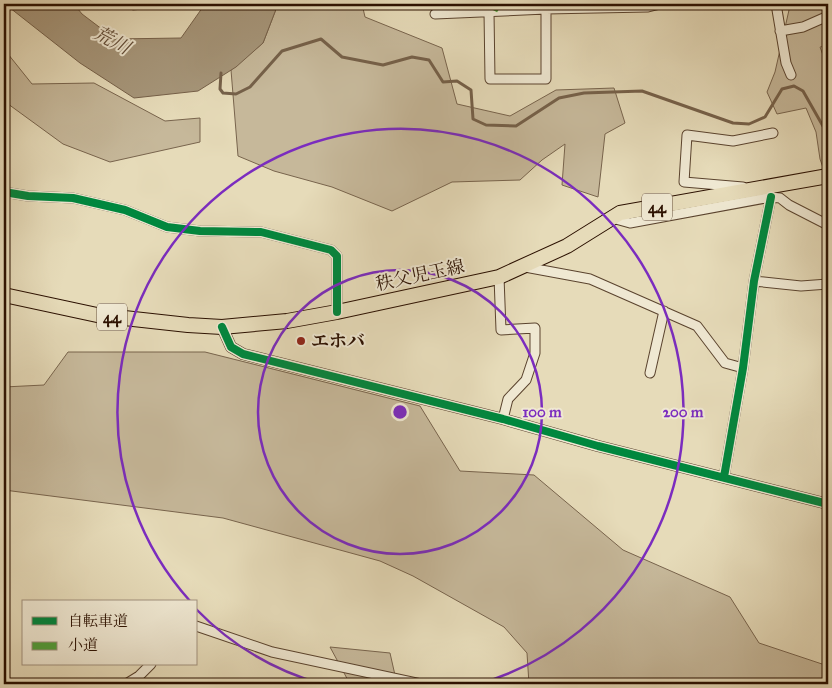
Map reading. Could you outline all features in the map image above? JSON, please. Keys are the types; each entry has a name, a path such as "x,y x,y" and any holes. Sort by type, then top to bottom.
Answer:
{"main road":[{"name":"秩父児玉線","path":"4,295 97,315 188,326 222,327 287,321 500,278 567,246 620,213 828,176"}],"street":[{"path":"435,14 648,7 660,4"},
{"path":"776,4 786,63 791,75"},
{"path":"489,12 490,79 546,79 546,9"},
{"path":"780,31 803,27 828,16"},
{"path":"757,188 684,182 688,134 733,141 773,133"},
{"path":"4,192 28,196 73,198 125,210 167,227 200,231 260,232 330,250 337,256 337,312"},
{"path":"724,477 743,368 754,281 771,197"},
{"path":"612,218 630,223 771,197 780,198 789,205 828,225"},
{"path":"525,267 590,279 697,326 726,363 743,368"},
{"path":"500,278 501,330 534,328 535,353 526,380 508,399 503,419"},
{"path":"754,281 801,286 828,284"},
{"path":"650,373 664,311"},
{"path":"222,327 231,346 243,354 503,419 598,446 828,504"},
{"path":"198,627 272,652 421,684"},
{"path":"126,684 139,676 149,666"}],"shaded area":[{"path":"121,4 188,4 133,10"},
{"path":"278,4 362,4 365,17 442,48 457,104 510,116 556,90 614,88 625,123 605,134 598,197 562,185 565,144 542,160 520,180 452,182 392,211 332,187 274,171 238,156 231,70 263,43"},
{"path":"794,4 828,4 828,46 820,47 828,69 828,182 820,159 816,132 806,108 777,114 767,92 775,72 789,10"},
{"path":"4,49 32,84 94,83 165,121 200,118 200,142 110,162 63,144 4,101"},
{"path":"68,352 205,352 420,406 460,471 534,475 623,550 730,597 759,643 828,666 828,684 529,684 527,653 504,627 413,576 380,561 223,518 4,490 4,387 44,385"},
{"path":"330,647 390,653 397,684 350,684"}],"water":[{"name":"荒川","path":"5,4 74,4 82,14 115,39 181,38 205,4 278,4 263,43 236,67 198,91 134,98 80,63"}],"waterway":[{"path":"221,73 220,89 223,93 236,94 250,87 282,51 321,39 342,57 383,65 412,57 429,60 443,82 457,81 471,90 473,119 486,125 516,126 559,98 584,93 642,91 733,123 749,124 765,117 782,89 794,86 803,91 828,135"}],"marked path":[{"path":"488,4 501,11"}],"cycle path":[{"path":"4,192 28,196 73,198 125,210 167,227 200,231 261,232 331,250 337,256 337,312"},
{"path":"724,477 743,368 754,281 771,197"},
{"path":"222,327 231,347 243,354 503,419 598,446 828,504"}],"place":[{"name":"エホバ","path":"301,341"}]}
